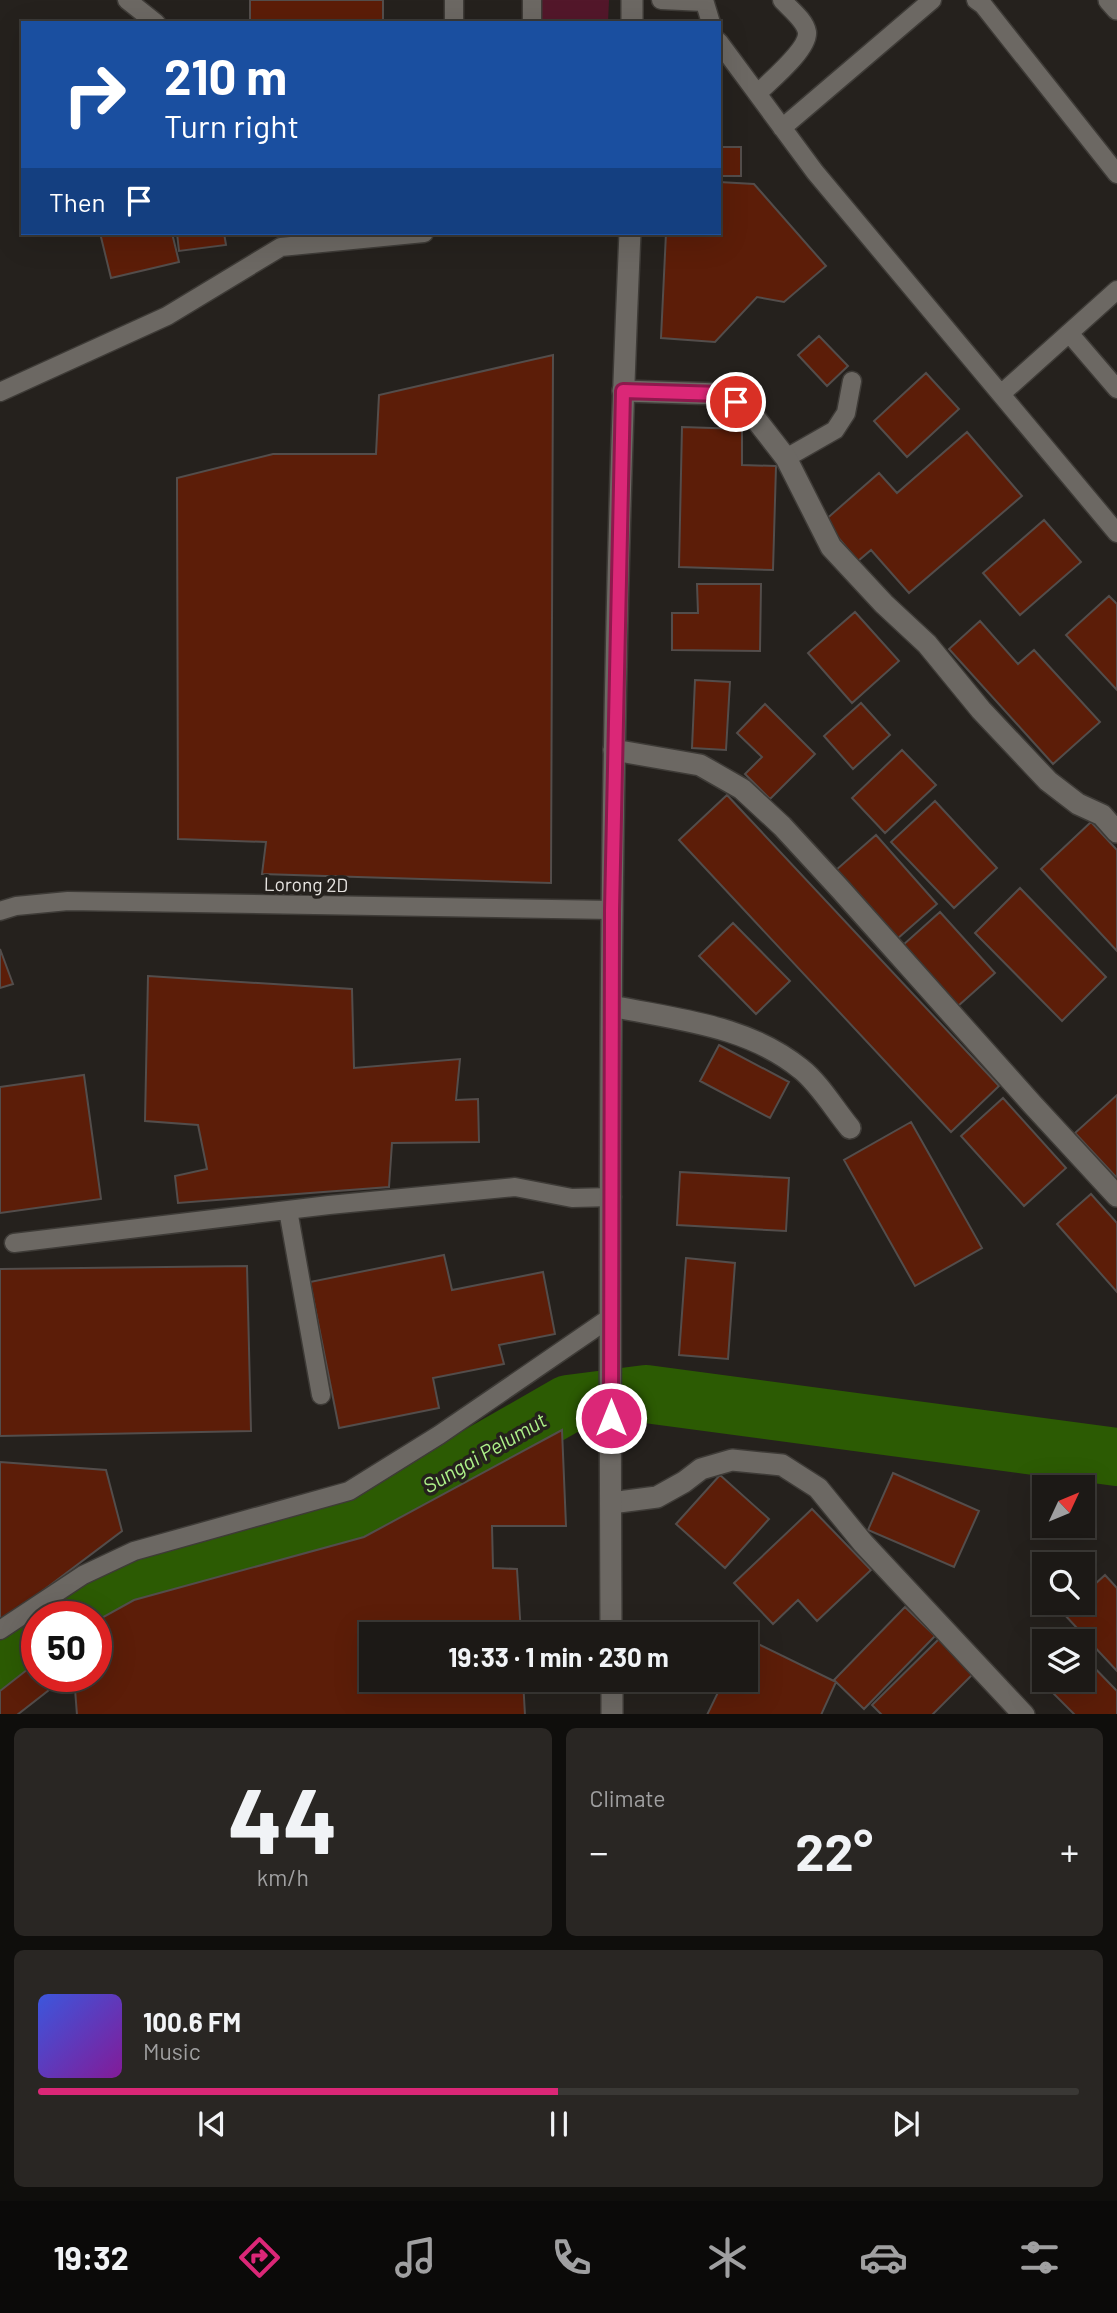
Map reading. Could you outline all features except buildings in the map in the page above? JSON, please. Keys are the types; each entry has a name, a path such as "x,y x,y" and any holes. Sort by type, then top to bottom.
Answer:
{"street":[{"path":"632,0 632,21"},
{"path":"1110,0 1117,9"},
{"path":"611,1622 614,751 630,235"},
{"path":"623,391 721,394 751,413 786,458 831,547 884,604 927,644 981,710 1048,781 1078,804 1102,815 1117,832"},
{"path":"614,751 700,765 742,789 841,890 1117,1196"},
{"path":"612,1006 733,1031 766,1045 803,1070 850,1128"},
{"path":"611,1503 657,1497 701,1469 732,1460 782,1465 818,1488 863,1543 1024,1714"},
{"path":"611,1692 612,1714"}],"lane":[{"path":"127,0 153,21"},
{"path":"454,0 454,21"},
{"path":"532,0 532,21"},
{"path":"661,0 704,1 710,21"},
{"path":"758,93 795,56 804,44 807,33 803,23 782,0"},
{"path":"782,128 932,0"},
{"path":"975,0 983,5 1117,174"},
{"path":"721,45 816,172 1117,533"},
{"path":"2,386 167,316 281,247 404,235"},
{"path":"1001,394 1117,290"},
{"path":"1069,333 1117,389"},
{"path":"786,458 835,430 846,413 852,381"},
{"name":"Lorong 2D","path":"0,911 16,906 68,901 612,910"},
{"path":"15,1243 288,1210 515,1187 572,1198 611,1198"},
{"path":"288,1210 321,1395"},
{"path":"0,1630 83,1574 134,1551 349,1491 439,1435 611,1317"}],"shaded area":[{"path":"541,0 609,0 608,21 540,21"}],"waterway":[{"name":"Sungai Pelumut","path":"102,1601 122,1587 369,1518 568,1404 646,1394 1117,1457"},
{"name":"Sungai Pelumut","path":"0,1675 21,1660"}],"route":[{"path":"611,1418 612,910 623,391 721,394 736,402"}]}
